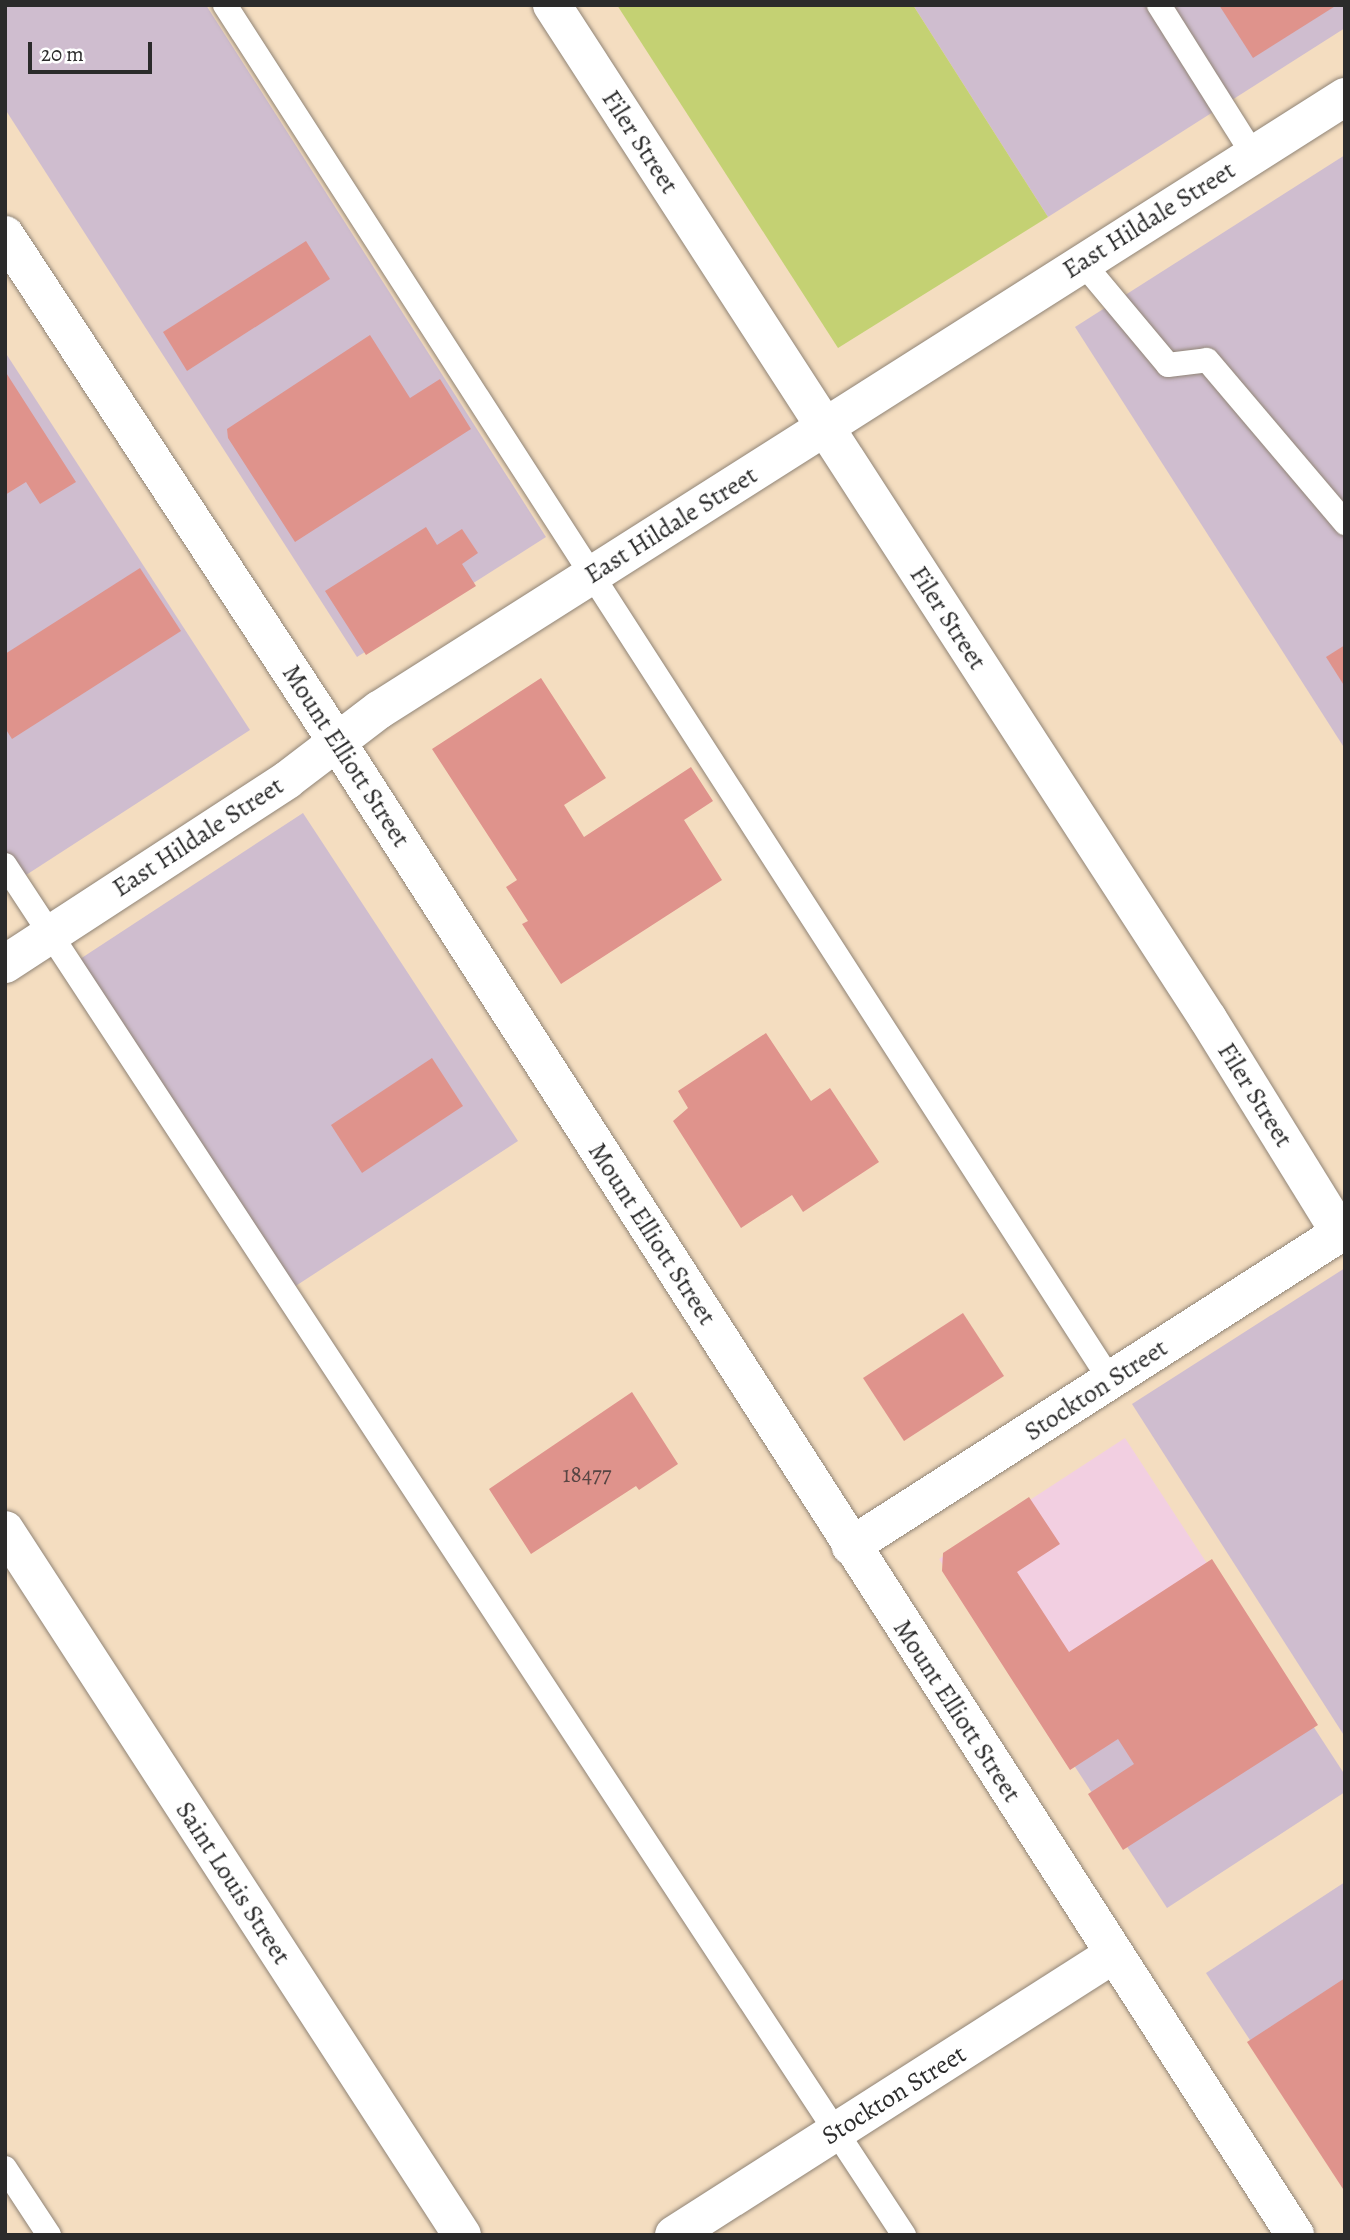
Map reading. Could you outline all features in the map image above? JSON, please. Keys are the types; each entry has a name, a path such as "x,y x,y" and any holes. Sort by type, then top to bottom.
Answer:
{"street":[{"name":"Filer Street","path":"552,5 1194,998 1340,1233"},
{"name":"East Hildale Street","path":"5,964 287,780 379,710 1345,97"},
{"name":"Mount Elliott Street","path":"5,235 337,741 1295,2235"},
{"name":"Stockton Street","path":"851,1546 1340,1233"},
{"name":"Saint Louis Street","path":"5,1530 462,2235"},
{"name":"Stockton Street","path":"674,2235 1114,1954"}],"lane":[{"path":"225,5 1110,1380"},
{"path":"1159,5 1253,154"},
{"path":"1082,262 1168,365 1207,360 1345,523"},
{"path":"5,865 904,2235"},
{"path":"5,2168 49,2235"}],"shaded area":[{"path":"5,5 206,5 546,537 357,657 5,109"},
{"path":"913,5 1345,5 1345,28 1048,217"},
{"path":"1345,155 1345,749 1075,327"},
{"path":"5,352 250,730 23,877 5,850"},
{"path":"303,813 518,1141 291,1289 77,961"},
{"path":"1345,1268 1345,1737 1132,1404"},
{"path":"1125,1438 1208,1565 1023,1687 939,1559"},
{"path":"1208,1565 1345,1775 1345,1792 1167,1908 1023,1687"},
{"path":"1345,1882 1345,2185 1206,1973"}],"green space":[{"path":"617,5 913,5 1048,217 838,348"}],"building":[{"path":"1219,5 1337,5 1253,58"},
{"path":"306,241 330,279 187,371 163,332"},
{"path":"370,335 410,398 440,379 471,429 295,542 228,438 227,429"},
{"path":"5,371 76,482 40,504 26,482 5,495"},
{"path":"426,527 437,545 462,529 478,553 462,564 476,586 366,655 325,591"},
{"path":"140,568 181,631 12,739 5,728 5,654"},
{"path":"1345,645 1345,687 1326,657"},
{"path":"541,678 606,778 564,805 584,837 691,767 713,801 684,820 722,880 561,984 522,924 528,921 506,887 517,880 432,749"},
{"path":"766,1033 811,1101 830,1088 879,1162 803,1212 792,1195 741,1228 673,1121 688,1108 678,1091"},
{"path":"432,1058 463,1106 362,1173 331,1125"},
{"path":"963,1313 1004,1376 904,1441 863,1378"},
{"path":"632,1392 678,1464 639,1490 636,1486 531,1554 489,1489"},
{"path":"1029,1497 1060,1544 1017,1572 1069,1652 1212,1559 1318,1725 1123,1850 1088,1794 1134,1764 1118,1739 1070,1770 942,1571 943,1553"},
{"path":"1345,1978 1345,2192 1247,2042"}]}
